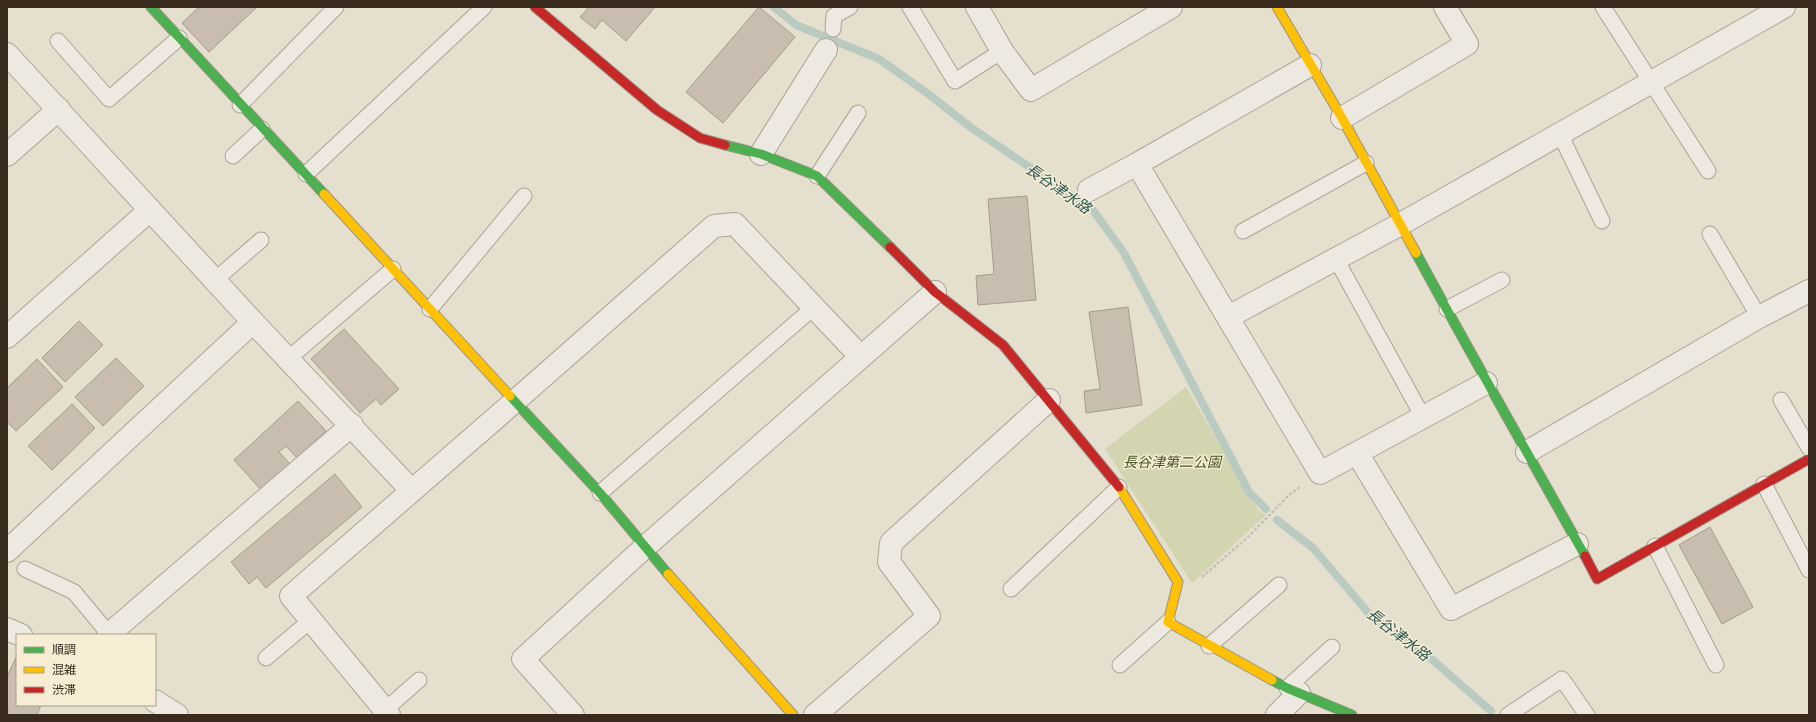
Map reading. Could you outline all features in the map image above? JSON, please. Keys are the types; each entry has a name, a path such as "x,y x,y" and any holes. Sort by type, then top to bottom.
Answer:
{"street":[{"path":"151,7 514,402 600,493 645,548 793,715"},
{"path":"535,7 663,114 700,138 760,154 818,176 935,292 1003,345 1119,487 1178,582 1168,622 1209,646 1293,690 1352,715"},
{"path":"977,7 1002,51 1031,90 1172,7"},
{"path":"1277,7 1342,118 1486,383 1527,452 1597,580 1809,459"},
{"path":"1342,118 1467,44 1445,7"},
{"path":"1228,316 1399,224 1652,83 1784,7"},
{"path":"760,154 826,50"},
{"path":"7,54 253,322 412,490"},
{"path":"1089,190 1310,65"},
{"path":"7,155 58,109"},
{"path":"1137,164 1320,473 1486,383"},
{"path":"7,338 150,210"},
{"path":"387,713 291,596 714,226 735,224 861,357"},
{"path":"1527,452 1759,317 1809,291"},
{"path":"573,715 524,659 645,548 935,292"},
{"path":"7,552 253,322"},
{"path":"815,715 929,616 889,562 891,543 1049,400"},
{"path":"109,634 352,425"},
{"path":"1357,453 1451,609 1577,544"},
{"path":"7,629 19,634"},
{"path":"1277,715 1293,690"},
{"path":"156,702 177,715"}],"lane":[{"path":"240,105 336,7"},
{"path":"306,174 484,7"},
{"path":"833,29 834,16 850,7"},
{"path":"910,7 956,81 1002,51"},
{"path":"1603,7 1708,171"},
{"path":"58,41 109,99 179,38"},
{"path":"818,176 858,113"},
{"path":"233,156 262,129"},
{"path":"1560,134 1602,221"},
{"path":"1243,231 1366,163"},
{"path":"430,309 524,196"},
{"path":"1710,234 1759,317"},
{"path":"215,280 261,240"},
{"path":"1336,259 1423,417"},
{"path":"288,359 393,269"},
{"path":"1446,309 1502,280"},
{"path":"600,493 813,308"},
{"path":"1781,400 1809,448"},
{"path":"1764,484 1809,570"},
{"path":"1011,589 1119,487"},
{"path":"1655,546 1716,665"},
{"path":"25,569 74,592 109,634"},
{"path":"1209,646 1279,585"},
{"path":"266,658 311,620"},
{"path":"1120,665 1168,622"},
{"path":"1293,690 1332,646"},
{"path":"1508,715 1562,679 1587,715"},
{"path":"387,713 418,680"}],"path":[{"path":"1174,602 1248,537 1289,495 1320,473"}],"green space":[{"name":"長谷津第二公園","path":"1186,387 1258,510 1266,515 1192,583 1105,449"}],"building":[{"path":"199,7 257,7 209,52 182,23"},
{"path":"589,7 655,7 626,41 602,20 595,29 580,17"},
{"path":"759,7 795,37 723,123 686,92"},
{"path":"1027,196 1036,300 978,305 976,276 994,274 988,199"},
{"path":"1128,307 1142,405 1086,413 1084,391 1100,389 1089,312"},
{"path":"79,321 103,345 65,382 42,358"},
{"path":"344,329 399,389 381,405 376,399 360,413 311,359"},
{"path":"116,358 144,386 103,426 75,397"},
{"path":"37,359 63,387 16,431 7,422 7,388"},
{"path":"298,401 326,431 297,458 286,446 279,452 290,464 262,491 234,460"},
{"path":"72,404 95,428 52,470 28,446"},
{"path":"335,474 362,507 266,588 257,577 249,584 231,562"},
{"path":"1710,527 1753,607 1722,624 1679,545"},
{"path":"16,657 16,706 41,706 37,715 7,715 7,677"}],"waterway":[{"name":"長谷津水路","path":"774,7 796,25 879,59 927,93 973,129 1093,210 1124,253 1249,492 1266,509"},
{"name":"長谷津水路","path":"1277,520 1313,548 1372,617 1428,656 1491,711"}],"traffic: fast":[{"path":"151,7 324,194"},
{"path":"725,145 761,154 817,176 890,247"},
{"path":"1416,253 1585,556"},
{"path":"510,396 600,493 668,574"},
{"path":"1272,680 1287,688 1352,715"}],"traffic: slow":[{"path":"1277,7 1342,118 1416,253"},
{"path":"324,194 510,396"},
{"path":"1119,487 1178,582 1168,622 1272,680"},
{"path":"668,574 793,715"}],"traffic: jam":[{"path":"535,7 657,110 700,138 725,145"},
{"path":"890,247 935,292 1003,345 1119,487"},
{"path":"1585,556 1597,579 1809,459"}]}
